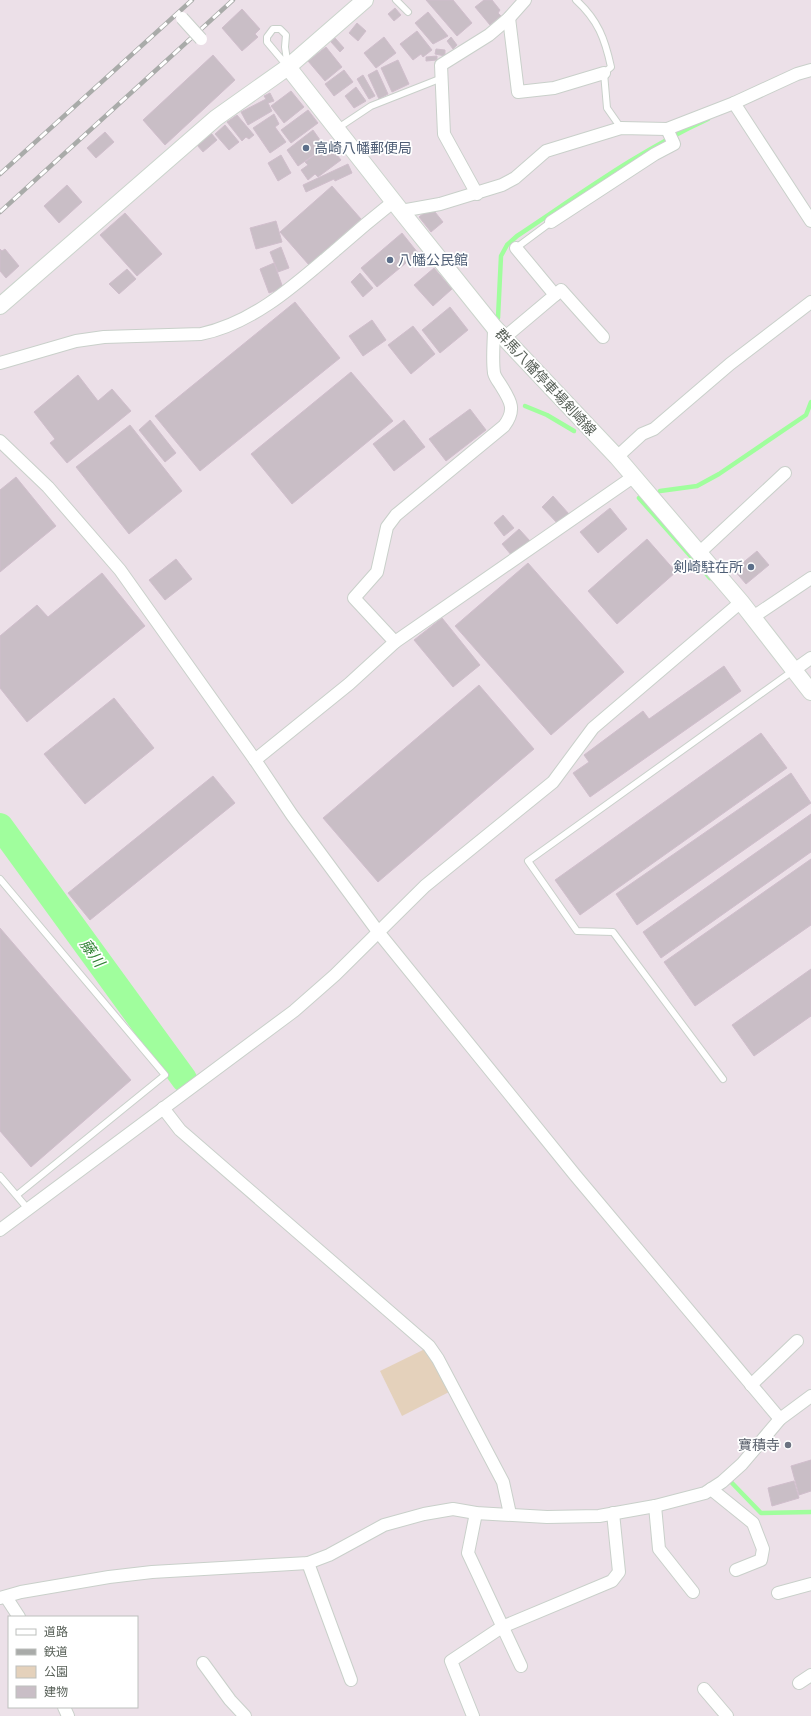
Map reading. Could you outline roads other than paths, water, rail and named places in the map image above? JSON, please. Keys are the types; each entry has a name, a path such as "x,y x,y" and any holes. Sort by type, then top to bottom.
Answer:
{"main road":[{"path":"0,306 216,118 288,66 365,0"},
{"name":"群馬八幡停車場剣崎線","path":"288,66 397,207 499,332 616,458 699,553 741,602 811,692"}],"street":[{"path":"477,194 444,134 441,65 489,35 509,18 525,0"},
{"path":"182,18 201,39"},
{"path":"509,18 518,92 554,88 604,73"},
{"path":"0,363 76,341 104,337 201,334 221,329 281,296 397,207 440,204 477,194 502,185 515,178 546,151 622,128 667,129 734,103 797,74 811,70"},
{"path":"734,103 811,221"},
{"path":"551,222 655,154 674,144 667,129"},
{"path":"516,248 555,295"},
{"path":"395,642 354,598 377,572 387,528 396,515 504,426 509,419 512,406 507,394 494,375 499,332 561,290 603,337"},
{"path":"616,458 642,434 654,429 730,364 811,302"},
{"path":"0,441 48,487 120,570 255,760 292,815 379,933 575,1175 780,1419"},
{"path":"699,553 786,473"},
{"path":"255,760 349,684 395,642 633,477"},
{"path":"753,617 811,578"},
{"path":"0,1230 294,1011 335,975 425,886 552,782 593,728 741,602"},
{"path":"794,670 811,658"},
{"path":"163,1108 180,1130 429,1346 438,1359 502,1482 510,1514"},
{"path":"751,1385 797,1341"},
{"path":"18,1616 3,1598 21,1592 109,1577 152,1572 308,1563 329,1555 384,1525 424,1514 453,1509 476,1513 547,1517 599,1516 655,1506 705,1493 722,1482 742,1464 780,1419 811,1396"},
{"path":"712,1489 753,1523 762,1550 761,1560 736,1570"},
{"path":"655,1506 659,1549 693,1592"},
{"path":"476,1513 468,1553 521,1666"},
{"path":"473,1716 451,1661 502,1627 612,1581 619,1572 613,1513"},
{"path":"308,1563 351,1680"},
{"path":"778,1593 811,1584"},
{"path":"203,1663 230,1700 245,1716"},
{"path":"799,1683 811,1675"},
{"path":"704,1689 727,1716"}],"lane":[{"path":"396,0 408,12"},
{"path":"576,0 595,22 605,42 611,67 604,73 607,108 622,128"},
{"path":"273,29 280,29 286,35 285,47 288,66 267,42 267,37 273,29"},
{"path":"337,129 371,106 442,78"},
{"path":"516,248 551,222"},
{"path":"723,1079 613,932 577,931 528,861 794,670"},
{"path":"0,879 165,1075 17,1195"},
{"path":"0,1176 28,1209"}],"waterway":[{"path":"498,318 501,256 507,245 517,236 634,159 683,131 708,119"},
{"path":"660,491 697,486 719,474 806,415 811,402"},
{"path":"525,406 547,415 574,431"},
{"path":"639,498 710,578"},
{"name":"藤川","path":"0,826 184,1079"},
{"path":"732,1483 761,1513 811,1512"}],"railway":[{"path":"0,174 192,0"},
{"path":"0,212 233,0"}],"place":[{"name":"高崎八幡郵便局","path":"306,148"},
{"name":"八幡公民館","path":"390,260"},
{"name":"剣崎駐在所","path":"751,567"},
{"name":"寶積寺","path":"788,1445"}]}
